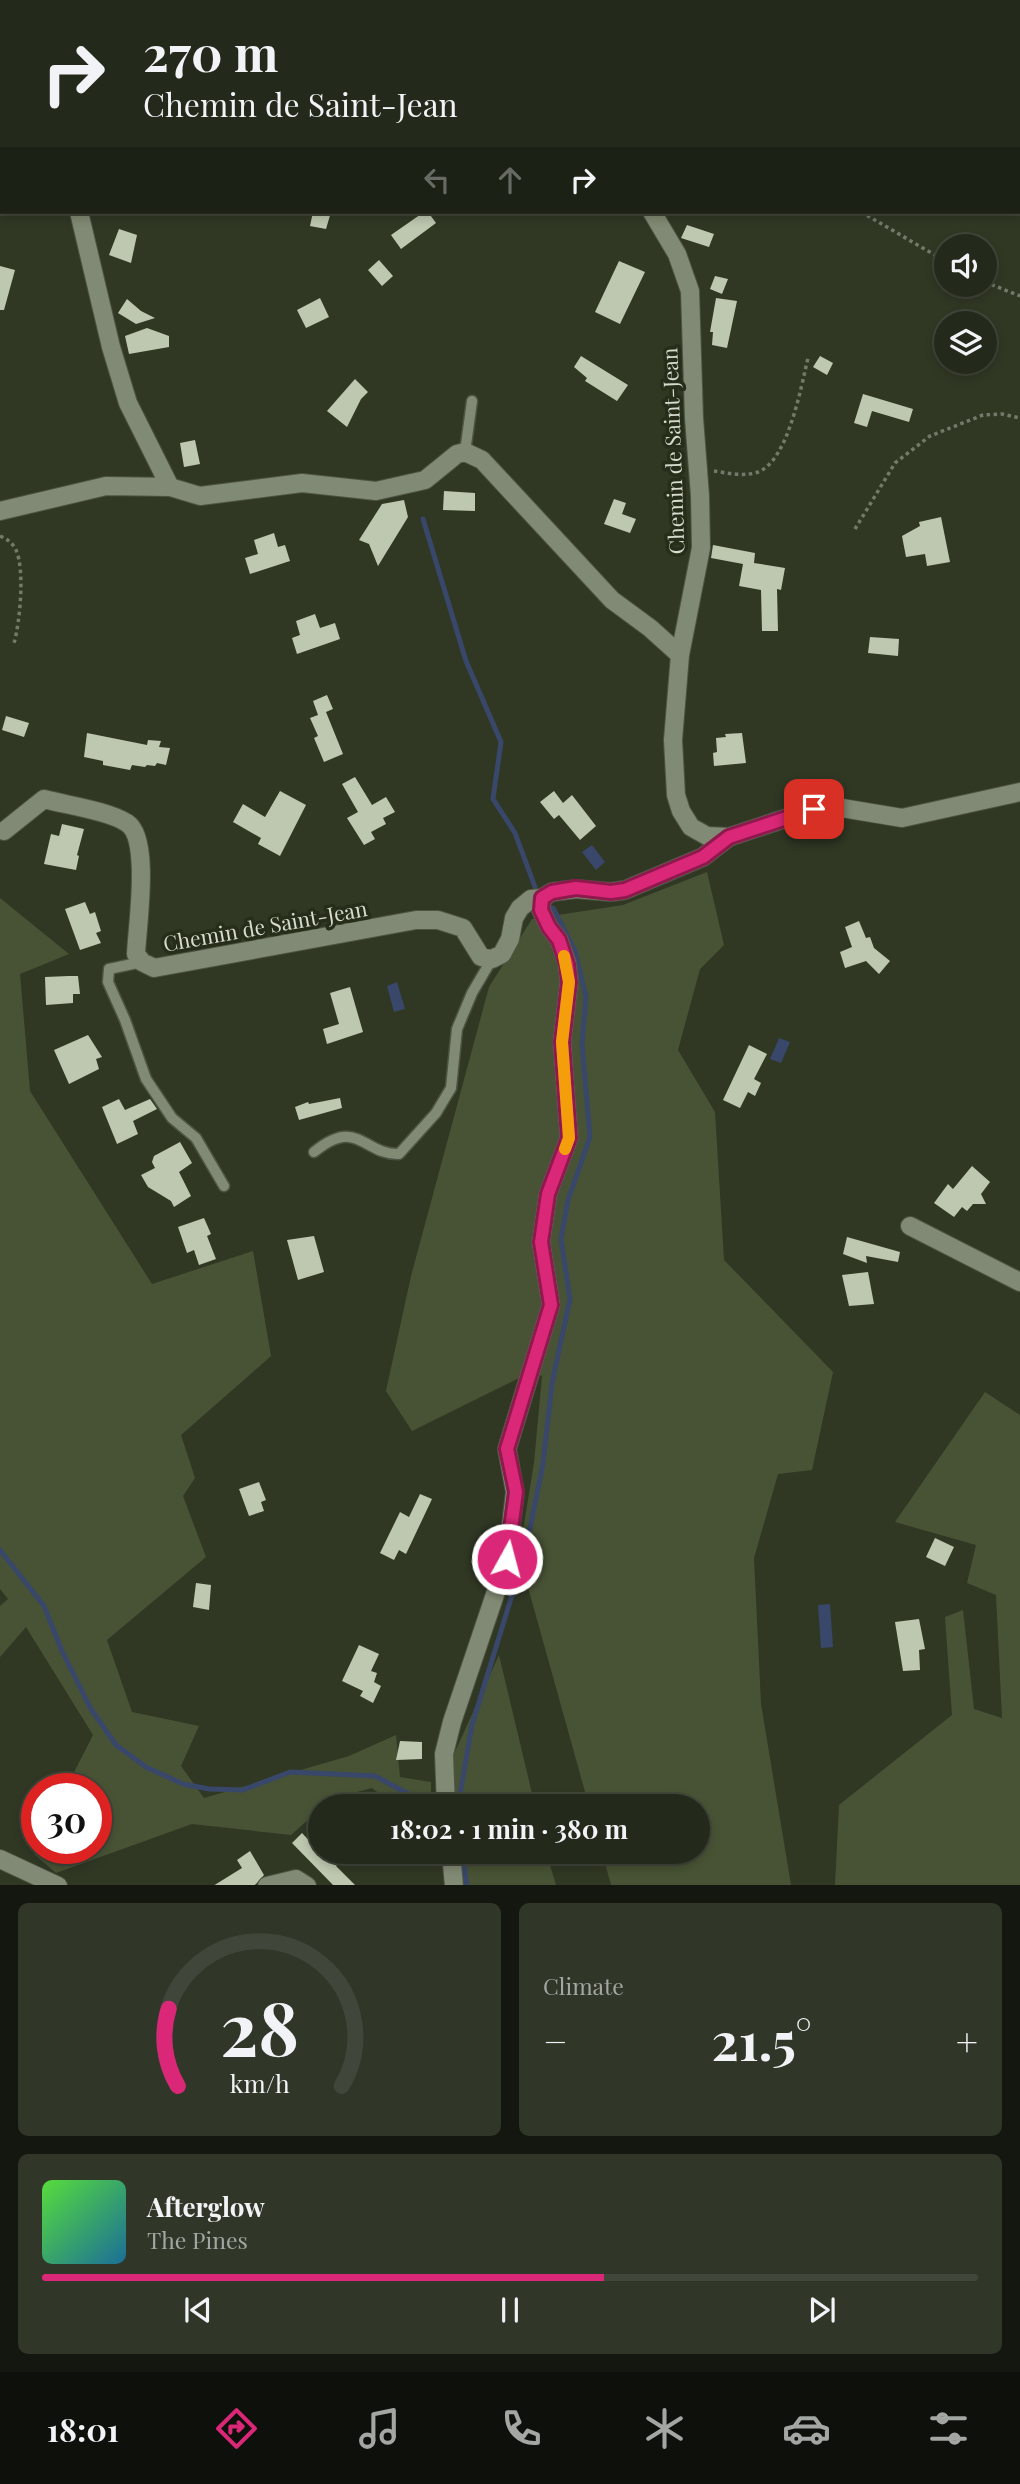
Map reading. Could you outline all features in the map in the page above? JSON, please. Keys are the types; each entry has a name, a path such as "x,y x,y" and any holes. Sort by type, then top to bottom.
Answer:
{"street":[{"path":"79,214 111,347 128,403 170,486"},
{"name":"Chemin de Saint-Jean","path":"653,214 677,254 690,291 698,469 701,548 680,655 673,740 676,795 681,811 691,827 707,836 729,837"},
{"path":"0,511 106,486 170,486 200,496 302,483 376,491 425,480 457,454 465,452 482,460 612,600 650,628 680,655"},
{"path":"492,959 502,954 510,940 514,918 520,908 531,899 576,888 611,892 625,890 703,857 729,837 814,809 842,807 902,818 1020,792"},
{"name":"Chemin de Saint-Jean","path":"4,831 44,799 117,818 130,824 138,841 141,860 136,954 142,962 154,968 416,920 438,920 463,928 481,957 492,959"},
{"path":"446,1794 444,1754 452,1722 507,1559 516,1492 507,1449 551,1305 541,1242 548,1194 569,1138 562,1042 568,973 559,940 541,910 542,898"},
{"path":"911,1226 1020,1282"},
{"path":"0,1859 58,1885"},
{"path":"452,1864 454,1885"},
{"path":"267,1885 296,1879 307,1885"}],"lane":[{"path":"28,0 35,0"},
{"path":"465,452 472,401"},
{"path":"314,1152 325,1142 339,1136 362,1139 388,1154 399,1154 436,1112 451,1088 457,1029 472,993 492,959"},
{"path":"142,962 109,970 108,982 146,1079 172,1118 196,1138 224,1186"}],"path":[{"path":"864,214 934,254"},
{"path":"997,287 1020,296"},
{"path":"698,469 746,474 756,473 772,463 791,424 808,358"},
{"path":"855,529 895,463 930,436 983,415 1002,414 1020,418"},
{"path":"0,536 10,541 19,559 14,643"}],"green space":[{"path":"707,872 724,945 700,969 678,1050 715,1112 724,1260 833,1372 812,1470 778,1474 754,1558 761,1704 791,1885 611,1885 605,1864 710,1864 710,1794 586,1794 519,1555 534,1463 542,1376 529,1373 412,1431 386,1391 411,1276 489,987 532,919 623,905"},
{"path":"0,898 69,954 20,974 30,1091 152,1284 253,1251 271,1356 181,1435 195,1478 183,1496 206,1557 107,1640 132,1712 199,1726 181,1766 204,1798 349,1756 396,1735 400,1777 431,1782 431,1794 380,1794 372,1788 350,1794 308,1794 308,1820 291,1835 192,1824 112,1853 112,1773 74,1773 93,1735 26,1627 0,1657 0,1606 8,1599 0,1589"},
{"path":"985,1392 1020,1415 1020,1885 835,1885 839,1805 952,1715 945,1617 963,1610 974,1709 1002,1718 996,1595 967,1583 976,1545 895,1522"},
{"path":"499,1655 532,1794 453,1794 454,1754"},
{"path":"46,1864 81,1864 56,1873"},
{"path":"457,1864 550,1864 556,1885 460,1885"}],"water":[{"path":"592,845 605,862 596,870 582,852"},
{"path":"397,982 405,1009 394,1012 387,986"},
{"path":"779,1038 790,1042 781,1063 770,1059"},
{"path":"830,1604 833,1647 821,1648 818,1605"}],"building":[{"path":"313,214 330,214 326,229 310,226"},
{"path":"421,214 429,214 436,223 401,249 391,235"},
{"path":"687,225 714,234 709,247 681,238"},
{"path":"119,229 137,235 131,263 109,255"},
{"path":"379,260 393,276 382,286 368,270"},
{"path":"619,261 645,272 620,324 595,312"},
{"path":"0,266 15,270 4,310 0,310"},
{"path":"715,276 728,279 722,294 710,289"},
{"path":"320,298 329,317 306,328 297,310"},
{"path":"716,298 737,301 727,348 712,345 713,332 710,332"},
{"path":"127,299 155,318 136,324 118,313"},
{"path":"147,328 169,336 169,347 129,354 125,336"},
{"path":"581,356 628,385 617,401 585,381 587,378 574,367"},
{"path":"820,356 833,363 827,375 813,367"},
{"path":"355,379 368,392 361,399 347,427 327,411"},
{"path":"863,394 913,409 909,422 872,411 867,427 854,423"},
{"path":"195,440 200,464 184,467 180,443"},
{"path":"444,491 475,493 475,511 443,510"},
{"path":"614,499 626,503 622,514 636,519 630,533 604,524"},
{"path":"404,500 408,517 378,566 369,544 359,540 382,504"},
{"path":"941,517 950,562 927,566 925,554 906,557 902,536 920,526 919,522"},
{"path":"274,533 278,547 285,545 290,561 250,574 245,558 258,554 254,540"},
{"path":"713,545 755,553 754,563 785,568 781,590 777,589 778,631 762,631 761,590 739,586 743,564 711,558"},
{"path":"315,614 320,628 335,623 340,639 297,654 292,638 300,635 296,621"},
{"path":"870,637 899,639 898,656 868,653"},
{"path":"327,695 333,709 326,712 343,754 324,762 314,738 318,736 310,718 318,715 313,701"},
{"path":"6,716 29,723 24,737 2,730"},
{"path":"87,733 147,745 148,740 161,741 159,747 170,748 166,765 132,765 130,770 103,765 103,761 84,757"},
{"path":"742,733 746,763 714,766 716,738 726,737 725,734"},
{"path":"355,777 372,805 386,797 395,812 383,818 386,824 371,832 375,839 364,845 347,818 358,812 342,784"},
{"path":"280,791 306,805 280,856 258,844 261,838 233,822 243,804 265,817"},
{"path":"554,791 563,803 572,795 596,826 580,840 559,815 554,819 540,802"},
{"path":"62,824 84,829 76,870 44,864 51,834 59,836"},
{"path":"85,902 90,914 95,912 101,931 96,933 101,943 80,950 65,909"},
{"path":"859,921 866,938 870,937 874,948 890,961 879,974 866,961 845,968 840,952 852,947 845,927"},
{"path":"78,976 80,994 73,994 73,1003 46,1005 45,977"},
{"path":"350,987 363,1032 327,1044 323,1029 339,1024 330,993"},
{"path":"88,1035 102,1057 96,1059 99,1069 69,1084 54,1050"},
{"path":"749,1045 767,1054 754,1079 761,1083 755,1096 748,1092 740,1108 723,1100"},
{"path":"340,1098 342,1108 299,1120 295,1107 308,1102 309,1104"},
{"path":"119,1099 125,1110 150,1099 157,1109 133,1121 138,1134 117,1144 102,1107"},
{"path":"180,1142 192,1163 179,1172 191,1196 174,1207 171,1201 148,1187 141,1175 155,1168 152,1162 154,1156"},
{"path":"972,1166 990,1182 981,1194 986,1204 973,1204 967,1211 962,1207 954,1217 934,1203 948,1184 953,1189"},
{"path":"204,1218 211,1234 207,1236 216,1259 199,1265 194,1250 187,1253 178,1227"},
{"path":"314,1236 324,1272 298,1280 287,1240"},
{"path":"847,1237 900,1252 898,1262 866,1256 867,1263 843,1254"},
{"path":"868,1272 874,1304 849,1306 842,1275"},
{"path":"259,1482 266,1500 261,1502 264,1511 249,1516 239,1489"},
{"path":"420,1494 432,1499 406,1554 399,1550 394,1560 380,1553 400,1512 409,1517"},
{"path":"935,1538 954,1547 945,1566 926,1557"},
{"path":"196,1583 211,1585 209,1610 193,1607"},
{"path":"919,1619 925,1649 919,1650 920,1670 903,1671 895,1622"},
{"path":"359,1645 379,1654 371,1671 377,1673 374,1682 381,1686 373,1703 360,1696 363,1691 342,1681"},
{"path":"400,1741 422,1742 422,1759 396,1760"},
{"path":"302,1833 308,1839 308,1859 292,1843"},
{"path":"250,1851 264,1875 254,1885 215,1885 242,1868 237,1860"},
{"path":"313,1864 338,1864 336,1866 355,1885 333,1885"}],"waterway":[{"path":"423,519 466,661 501,742 493,799 515,833 535,887"},
{"path":"460,1794 472,1725 525,1553 543,1464 552,1383 570,1299 561,1239 568,1200 590,1137 582,1044 586,997 575,951 553,908"},
{"path":"0,1550 44,1606 62,1651 91,1709 116,1745 146,1767 183,1784 209,1789 243,1790 290,1772 375,1776 409,1794"},
{"path":"464,1864 467,1885"}],"slow traffic":[{"path":"564,956 569,982 562,1042 569,1138 565,1149"}],"route":[{"path":"507,1559 516,1492 507,1449 551,1305 541,1242 548,1194 569,1138 562,1042 569,982 567,964 559,940 541,910 542,898 552,892 576,888 611,892 625,890 703,857 729,837 814,809"}]}
